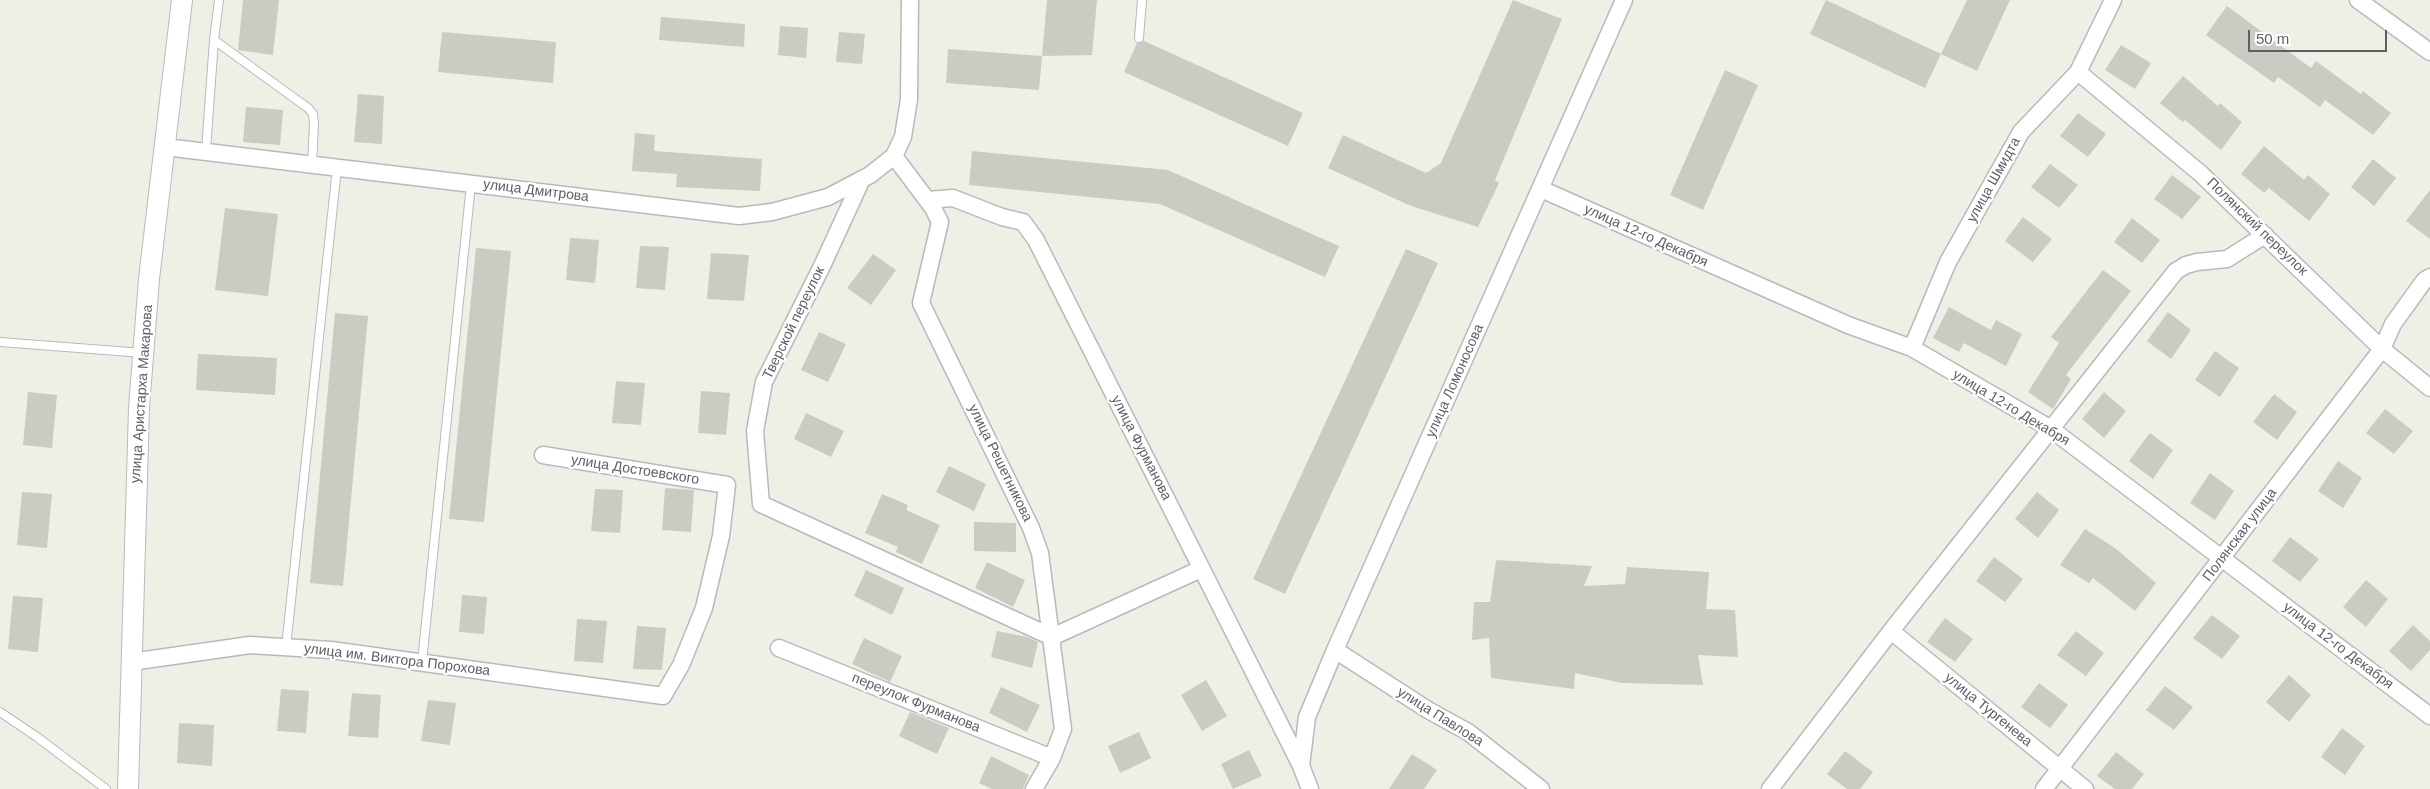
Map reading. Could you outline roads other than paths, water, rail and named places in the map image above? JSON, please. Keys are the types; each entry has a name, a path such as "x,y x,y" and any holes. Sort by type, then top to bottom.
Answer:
{"street":[{"name":"улица Аристарха Макарова","path":"128,789 139,408 149,279 182,0"},
{"name":"улица Ломоносова","path":"1301,766 1307,717 1335,650 1624,0"},
{"name":"улица Шмидта","path":"1912,348 1948,262 2021,132 2078,72 2113,0"},
{"path":"2358,0 2430,52"},
{"path":"894,156 903,137 909,99 907,2"},
{"name":"Полянский переулок","path":"2078,72 2200,173 2382,349 2430,388"},
{"name":"улица Дмитрова","path":"165,147 206,150 312,165 739,216 772,212 828,197 862,179 894,156"},
{"name":"улица Решетникова","path":"894,156 927,200 940,222 921,304 1031,528 1040,553 1064,728 1052,758 1034,789"},
{"name":"Тверской переулок","path":"862,179 822,266 764,382 755,431 761,504 1052,637"},
{"name":"улица 12-го Декабря","path":"1541,189 1839,321 1912,348 2051,429 2430,716"},
{"name":"улица Фурманова","path":"927,200 953,198 1002,218 1023,222 1036,240 1301,766 1310,789"},
{"path":"1770,789 1891,631 2176,271 2186,265 2197,262 2227,259 2265,235"},
{"name":"Полянская улица","path":"2044,789 2382,349 2393,324 2424,282 2430,277"},
{"name":"улица Достоевского","path":"543,455 726,485 721,536 704,608 681,665 663,696"},
{"path":"1052,637 1201,569"},
{"name":"улица Тургенева","path":"1891,631 2085,789"},
{"name":"улица им. Виктора Порохова","path":"131,662 250,645 286,647 331,650 663,696"},
{"name":"переулок Фурманова","path":"779,648 1052,758"},
{"name":"улица Павлова","path":"1335,650 1428,710 1468,732 1542,789"}],"lane":[{"path":"206,150 214,40 219,0"},
{"path":"1139,38 1142,0"},
{"path":"214,40 308,108 313,114 312,165"},
{"path":"286,647 337,168"},
{"path":"422,662 471,184"},
{"path":"0,342 143,353"},
{"path":"0,712 37,737 106,789"}]}
